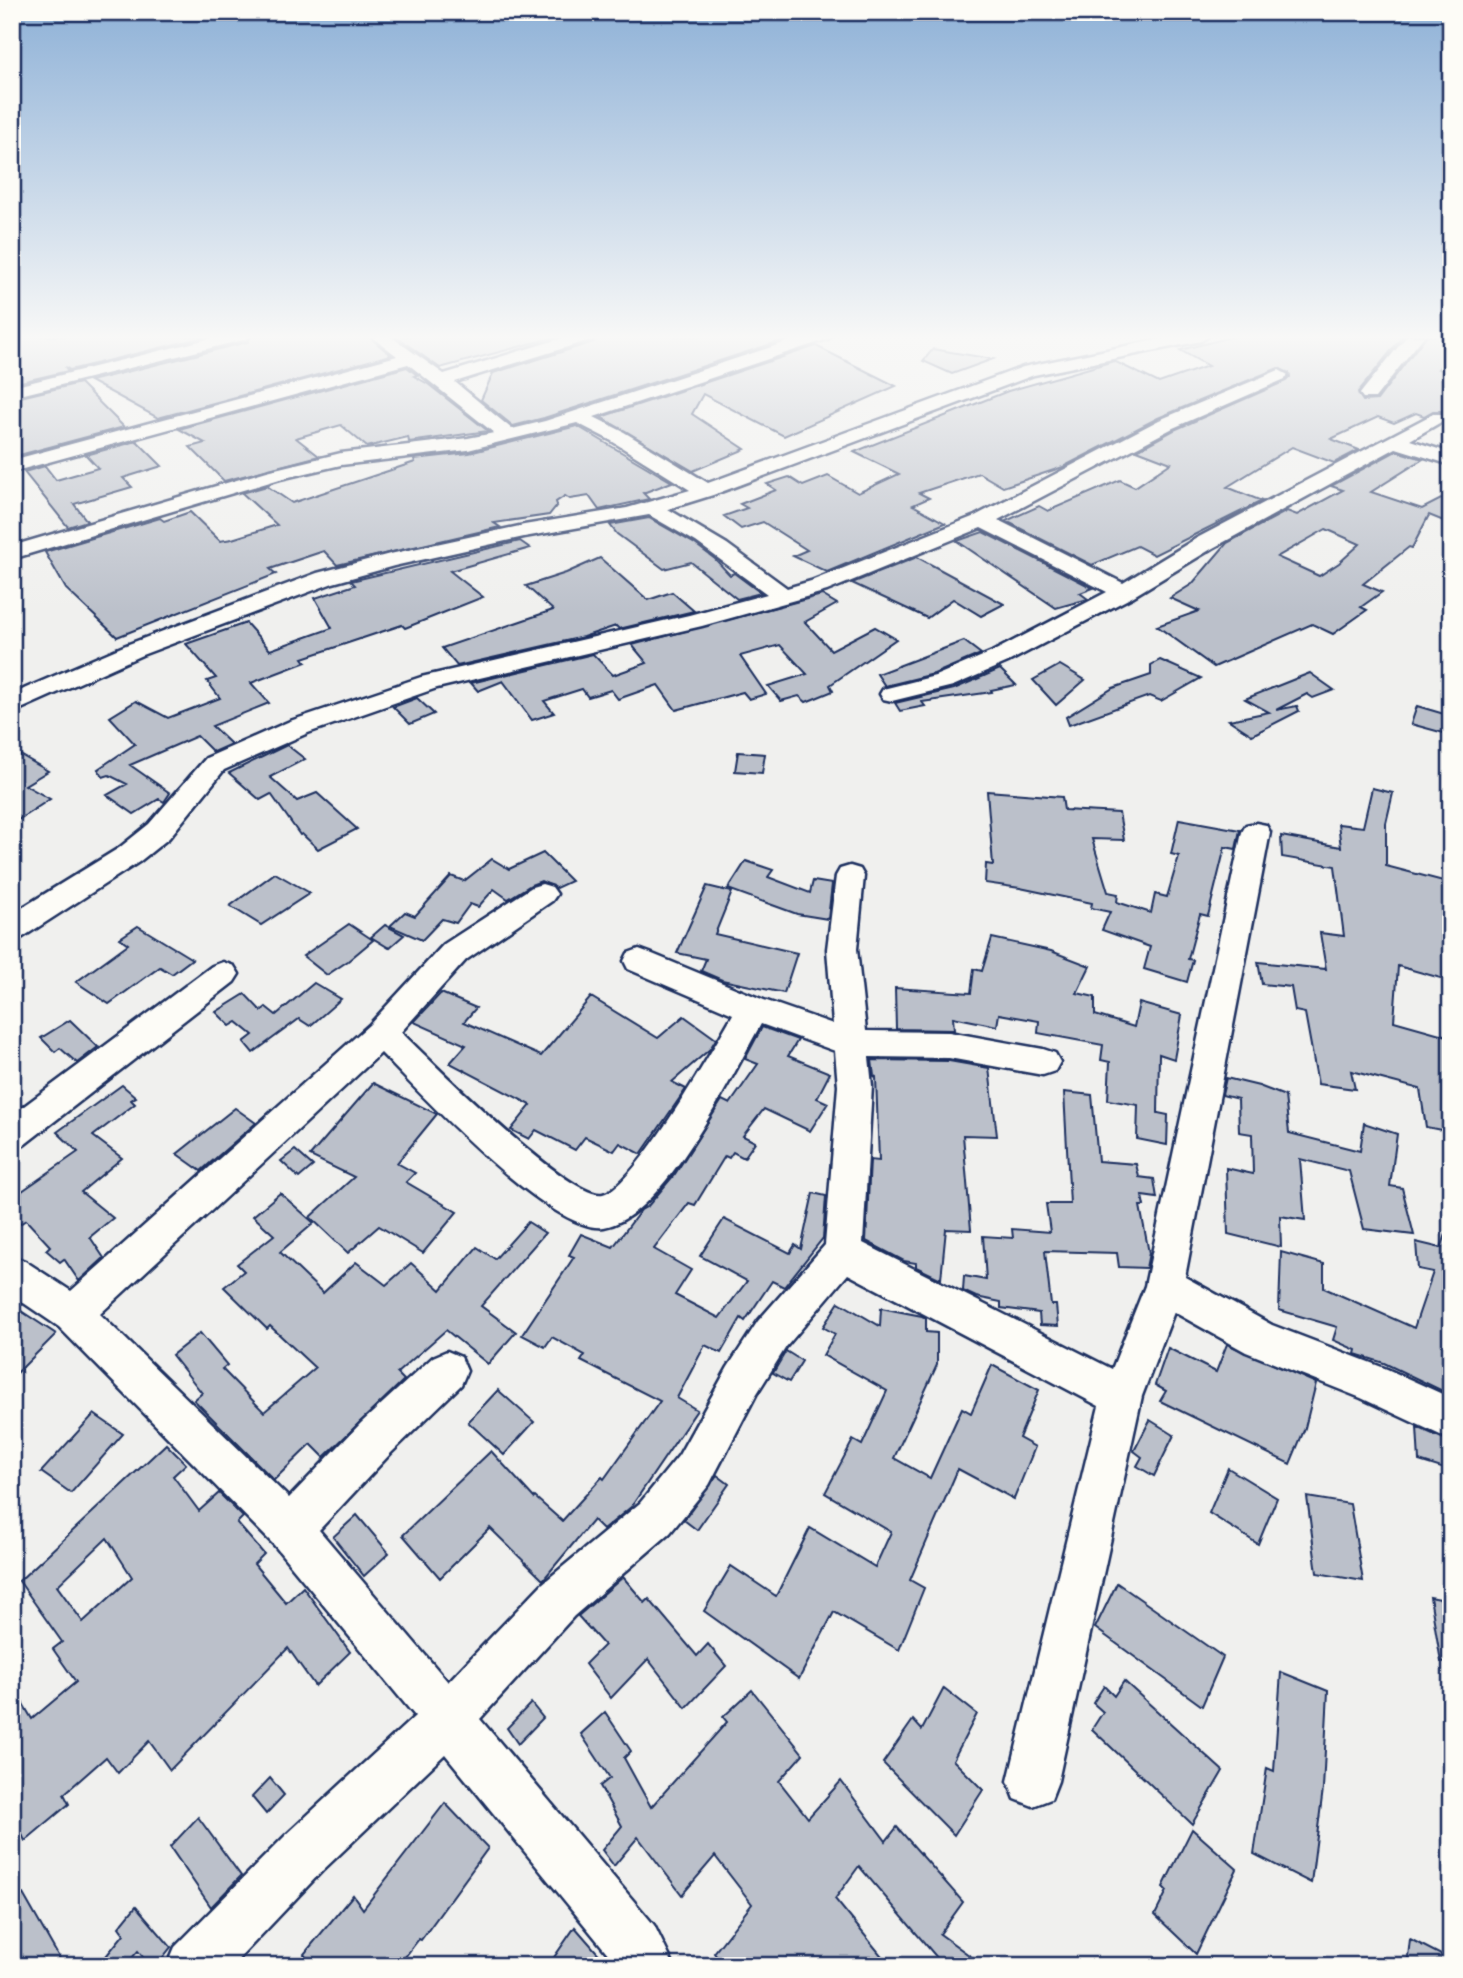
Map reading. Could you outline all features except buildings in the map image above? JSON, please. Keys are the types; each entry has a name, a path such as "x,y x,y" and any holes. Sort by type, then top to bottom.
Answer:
{"street":[{"path":"12,466 151,428"},
{"path":"500,428 509,436"},
{"path":"12,553 301,468 341,459 509,436 535,428"},
{"path":"602,428 706,491"},
{"path":"12,705 134,650 325,578 390,560 486,539 588,522 651,508 706,491 875,428"},
{"path":"12,929 129,855 159,831 215,764 299,727 430,682 694,621 819,586 982,520 1158,428"},
{"path":"892,694 944,681 1000,657 1124,593 1205,543 1419,428"},
{"path":"1394,441 1451,459"},
{"path":"651,508 700,536 784,596"},
{"path":"982,520 1124,593"},
{"path":"1033,1781 1122,1396 1164,1286 1256,832"},
{"path":"194,1966 304,1853 447,1719 558,1600 655,1518 694,1470 742,1381 772,1334 843,1252 848,1226 855,1086 842,949 850,876"},
{"path":"73,1314 381,1033 455,951 542,894"},
{"path":"639,961 753,1009 853,1044 949,1045 1043,1062"},
{"path":"12,1135 223,974"},
{"path":"381,1033 483,1131 555,1192 593,1210 605,1211 637,1192 691,1115 753,1009"},
{"path":"843,1252 1122,1396"},
{"path":"12,1273 73,1314 290,1529 635,1944 647,1966"},
{"path":"1164,1286 1260,1339 1373,1383 1451,1419"},
{"path":"290,1529 376,1438 447,1371"}]}
